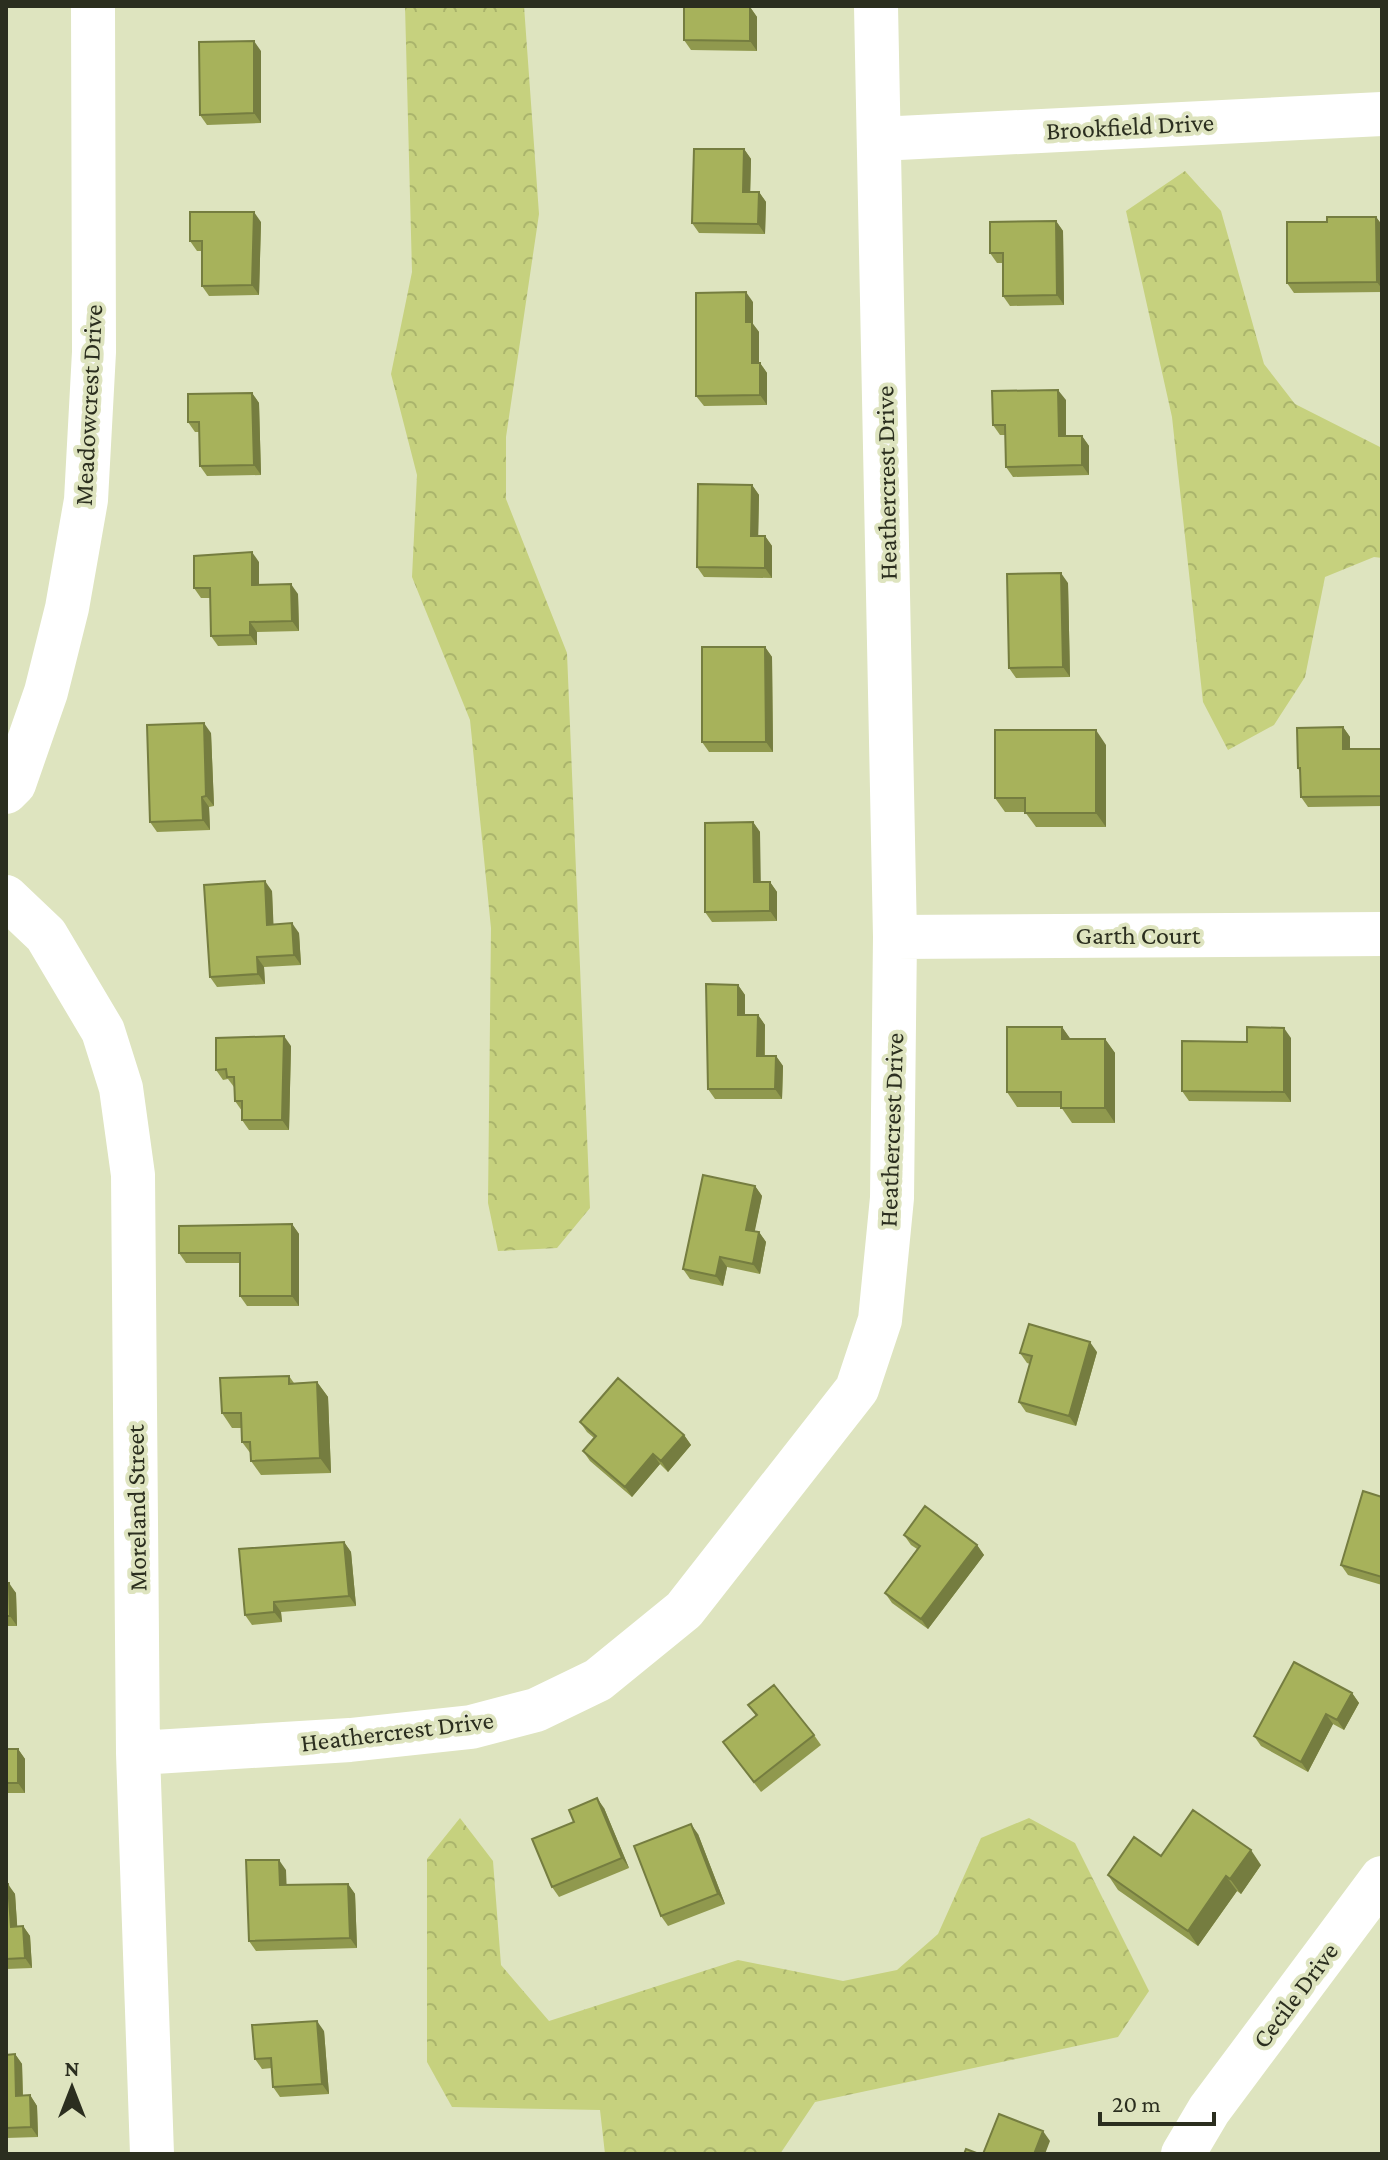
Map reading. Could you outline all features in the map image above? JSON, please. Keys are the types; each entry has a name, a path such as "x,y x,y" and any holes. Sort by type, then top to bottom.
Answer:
{"street":[{"name":"Meadowcrest Drive","path":"6,792 14,784 46,692 67,608 86,500 94,352 93,6"},
{"name":"Heathercrest Drive","path":"138,1753 380,1737 471,1727 536,1710 598,1680 684,1610 857,1389 880,1320 892,1198 895,937 876,6"},
{"name":"Brookfield Drive","path":"879,139 1382,114"},
{"name":"Moreland Street","path":"6,897 46,935 103,1031 121,1088 133,1175 138,1753 152,2154"},
{"name":"Garth Court","path":"895,937 1382,934"},
{"name":"Cecile Drive","path":"1183,2154 1209,2110 1382,1878"}],"green space":[{"path":"405,6 524,6 539,214 506,437 506,499 567,653 590,1208 557,1248 498,1251 488,1203 491,928 470,720 412,577 417,475 391,374 412,272"},
{"path":"1185,171 1221,211 1264,364 1295,404 1382,448 1382,558 1374,557 1325,577 1305,677 1274,725 1228,750 1203,702 1172,417 1126,211"},
{"path":"460,1818 493,1861 501,1965 549,2021 738,1960 843,1981 897,1970 938,1934 981,1838 1029,1818 1075,1843 1149,1991 1118,2037 815,2102 780,2154 605,2154 600,2110 452,2107 427,2062 427,1859"}],"building":[{"path":"684,6 750,7 750,41 684,40"},
{"path":"254,41 254,113 200,115 199,42"},
{"path":"694,149 744,149 743,192 759,192 758,224 692,223"},
{"path":"190,212 254,212 252,285 202,286 202,241 190,241"},
{"path":"1327,217 1376,217 1377,282 1287,283 1287,222 1327,222"},
{"path":"1056,221 1057,295 1003,296 1003,253 990,253 990,222"},
{"path":"746,292 746,322 752,322 752,363 760,363 760,395 696,396 696,293"},
{"path":"1058,390 1059,436 1082,436 1082,465 1006,467 1005,425 993,425 992,391"},
{"path":"252,393 254,465 200,466 199,422 188,422 188,394"},
{"path":"698,484 752,485 751,536 765,536 765,568 697,567"},
{"path":"252,552 252,585 291,584 292,621 250,622 250,635 211,636 210,588 194,588 194,556"},
{"path":"1061,573 1063,667 1009,668 1007,574"},
{"path":"702,647 765,647 766,742 702,742"},
{"path":"204,723 206,796 202,797 203,820 150,822 147,725"},
{"path":"1343,727 1343,749 1382,749 1382,796 1301,797 1297,728"},
{"path":"995,730 1096,730 1096,813 1025,813 1025,798 995,798"},
{"path":"753,822 754,882 770,882 770,911 705,912 705,823"},
{"path":"265,881 267,925 292,923 294,955 257,957 258,974 210,977 204,885"},
{"path":"706,984 738,985 738,1015 758,1015 757,1056 776,1056 775,1089 708,1089"},
{"path":"1007,1027 1062,1027 1062,1039 1105,1039 1105,1108 1061,1108 1061,1092 1007,1092"},
{"path":"1247,1027 1284,1028 1284,1092 1182,1091 1182,1041 1247,1042"},
{"path":"284,1036 282,1120 242,1120 242,1101 235,1101 234,1077 227,1077 226,1069 216,1070 216,1038"},
{"path":"703,1175 755,1186 746,1230 759,1232 753,1264 720,1257 716,1276 683,1269"},
{"path":"292,1224 292,1296 240,1296 240,1253 179,1253 179,1226"},
{"path":"1029,1324 1090,1342 1069,1416 1019,1402 1032,1356 1020,1353"},
{"path":"289,1376 289,1384 317,1382 320,1458 251,1461 250,1442 242,1442 241,1413 222,1413 220,1378"},
{"path":"618,1378 684,1435 661,1461 653,1454 625,1487 583,1451 596,1436 580,1422"},
{"path":"1363,1491 1382,1497 1382,1577 1341,1565"},
{"path":"925,1506 977,1545 921,1619 885,1593 920,1546 904,1535"},
{"path":"344,1542 349,1596 274,1602 274,1612 245,1615 239,1549"},
{"path":"6,1583 9,1583 10,1616 6,1616"},
{"path":"1294,1662 1352,1693 1337,1720 1326,1714 1301,1762 1254,1736"},
{"path":"774,1685 814,1735 754,1782 723,1742 757,1715 748,1705"},
{"path":"6,1749 18,1749 18,1783 6,1783"},
{"path":"597,1798 622,1858 552,1887 532,1839 574,1822 569,1810"},
{"path":"1193,1810 1251,1850 1230,1879 1226,1876 1188,1931 1108,1875 1134,1837 1161,1856"},
{"path":"691,1824 718,1894 661,1916 634,1846"},
{"path":"246,1860 279,1860 280,1885 348,1884 350,1938 249,1941"},
{"path":"6,1884 11,1927 23,1926 25,1958 6,1959"},
{"path":"317,2021 322,2084 273,2087 271,2058 255,2059 252,2025"},
{"path":"15,2054 16,2096 30,2095 31,2127 6,2128 6,2055"},
{"path":"999,2114 1043,2131 1034,2154 983,2154"}]}
